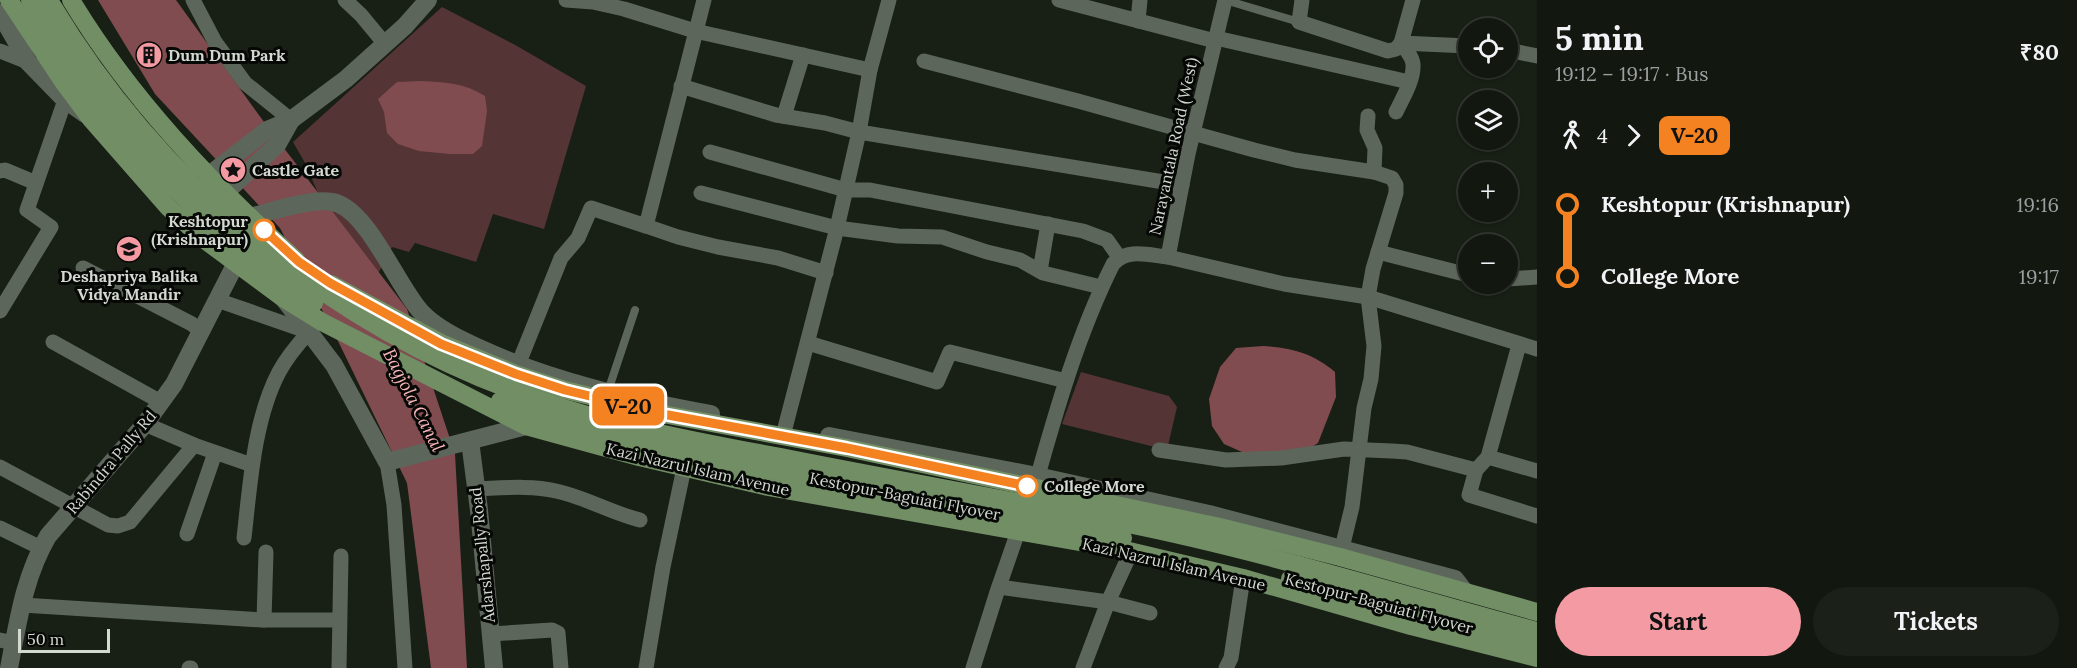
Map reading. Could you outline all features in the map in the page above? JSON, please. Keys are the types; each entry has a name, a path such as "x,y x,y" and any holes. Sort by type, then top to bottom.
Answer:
{"main road":[{"name":"Kazi Nazrul Islam Avenue","path":"9,0 64,83 90,117 168,207 202,238 283,298 322,322 526,426 684,468 768,487 1131,552 1243,578 1411,626 1537,658"},
{"name":"Kestopur-Baguiati Flyover","path":"30,0 74,69 110,115 191,204 272,274 301,294 346,324 454,383 563,425 612,437 1148,544 1295,580 1537,646"},
{"name":"Kestopur-Baguiati Flyover","path":"49,0 77,45 134,119 203,193 240,228 283,264 336,300 389,332 453,365 539,400 606,421 1193,538 1537,631"},
{"path":"71,0 105,54 138,95 250,217 299,262 330,283 441,344 516,374 565,390 668,415 1080,491 1318,552 1537,612"},
{"path":"1070,541 1080,491"}],"street":[{"path":"193,0 215,42 245,83 291,120"},
{"path":"345,0 385,44"},
{"path":"209,175 267,130 291,120 346,79 385,44 427,0"},
{"path":"566,0 593,2 624,9 695,31 870,70"},
{"path":"646,226 704,0"},
{"path":"784,428 826,273 859,132 870,70 889,0"},
{"path":"1059,0 1088,4 1138,21 1215,40 1410,81"},
{"path":"1138,21 1140,0"},
{"name":"Narayantala Road (West)","path":"1119,257 1132,253 1168,257 1193,134 1225,0"},
{"path":"1302,0 1299,22 1388,51 1396,49 1401,43 1413,0"},
{"path":"0,14 28,62 65,100 90,117"},
{"path":"1401,43 1458,46"},
{"path":"1396,112 1410,81 1413,65 1401,43"},
{"path":"1518,52 1537,56"},
{"path":"2,55 28,62"},
{"path":"784,116 803,55"},
{"path":"924,61 1295,160 1374,172 1392,177 1396,185 1396,193 1378,252 1368,297 1374,346 1371,379 1364,408 1352,507 1342,548"},
{"path":"681,86 784,116 859,132 1182,185"},
{"path":"0,310 51,227 27,210 65,100"},
{"path":"1368,116 1367,130 1375,148 1374,172"},
{"path":"226,192 277,145 291,120"},
{"path":"710,152 846,190 870,190 1097,235 1107,240 1119,257 1101,287 1066,381 1036,482 973,668"},
{"path":"0,171 4,170 36,183"},
{"path":"701,193 837,228 898,236 942,237 1020,260 1040,272 1101,287"},
{"path":"250,217 317,201 332,201 342,205 367,230 401,285 422,313 454,336 519,365 608,391 691,410 1036,482"},
{"path":"519,365 561,258 578,238 591,208 678,237 778,258 826,273"},
{"path":"1040,272 1048,224"},
{"path":"1378,252 1458,272"},
{"path":"1168,257 1284,284 1368,297 1537,349"},
{"name":"Rabindra Pally Rd","path":"9,668 7,642 22,604 29,576 48,536 145,424 174,384 236,263"},
{"path":"83,268 192,324 201,332"},
{"path":"1518,278 1537,277"},
{"path":"283,298 333,365 390,462 405,668"},
{"path":"217,300 309,332"},
{"path":"244,538 252,465 266,408 278,373 289,355 309,332"},
{"path":"53,342 161,402"},
{"path":"808,343 937,382 950,352 1066,381"},
{"path":"1519,345 1488,457 1476,470 1468,495 1537,516"},
{"path":"145,424 194,445 252,465"},
{"path":"390,462 526,426"},
{"name":"Adarshapally Road","path":"463,443 476,489 494,668"},
{"path":"0,467 108,525 118,526 130,522 194,445"},
{"path":"1159,450 1226,460 1281,458 1332,450 1407,452 1476,470"},
{"path":"188,534 215,453"},
{"path":"1488,457 1537,471"},
{"path":"646,668 663,567 684,468"},
{"path":"476,489 554,490 625,517 640,520"},
{"path":"1080,491 1209,514 1342,548 1455,579 1464,592"},
{"path":"0,528 41,549"},
{"path":"264,620 266,552"},
{"path":"1083,668 1108,602 1131,552"},
{"path":"339,668 341,556"},
{"path":"1226,668 1231,658 1243,578"},
{"path":"999,587 1108,602 1150,613"},
{"path":"22,604 264,620 339,620"},
{"path":"490,634 552,630 558,633 561,668"}],"lane":[{"path":"1225,0 1299,22"},
{"path":"608,391 635,310"}],"shaded area":[{"path":"442,7 517,46 586,86 544,229 493,214 476,262 415,243 409,252 392,247 367,295 293,142"},
{"path":"1081,372 1169,396 1177,407 1167,450 1062,424"}],"water":[{"name":"Bagjola Canal","path":"98,0 176,0 264,122 407,309 455,454 467,668 431,668 407,483 280,228 155,94"},
{"path":"421,81 462,86 485,96 487,111 482,146 473,154 419,151 398,144 387,133 384,112 378,99 397,82"},
{"path":"1263,346 1283,348 1310,356 1335,372 1336,397 1318,443 1301,454 1242,452 1224,444 1212,426 1209,399 1220,367 1236,348"}],"bus line":[{"name":"V-20","path":"264,230 299,262 330,283 441,344 516,374 565,390 668,415 847,448 1027,486"}],"place":[{"name":"Dum Dum Park","path":"149,55"},
{"name":"Castle Gate","path":"233,170"},
{"name":"Keshtopur (Krishnapur)","path":"264,230"},
{"name":"Deshapriya Balika Vidya Mandir","path":"129,249"},
{"name":"College More","path":"1027,486"}]}
